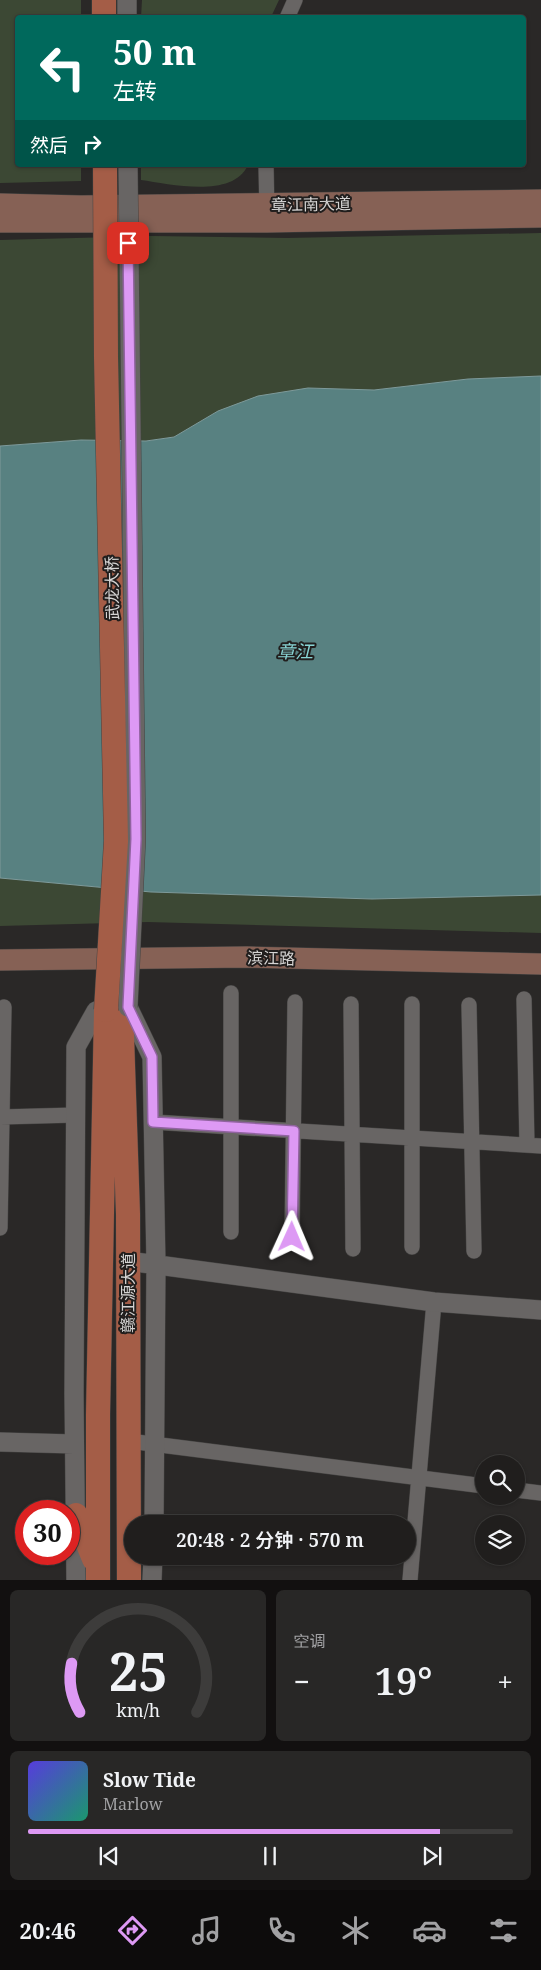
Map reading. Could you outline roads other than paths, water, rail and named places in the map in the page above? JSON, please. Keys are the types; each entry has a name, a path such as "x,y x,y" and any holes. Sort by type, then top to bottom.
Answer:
{"main road":[{"path":"104,0 104,15"},
{"path":"119,0 119,15"},
{"name":"武龙大桥","path":"105,167 106,357 116,842 113,1008"},
{"name":"武龙大桥","path":"113,1008 129,842 127,627 120,356 119,167"},
{"name":"章江南大道","path":"267,213 541,200"},
{"path":"0,204 82,214"},
{"name":"章江南大道","path":"82,214 267,213 541,217"},
{"path":"0,222 82,214"},
{"name":"滨江路","path":"0,947 255,946 541,951"},
{"name":"滨江路","path":"0,960 247,957 541,964"},
{"name":"赣江源大道","path":"113,1008 128,1261 129,1441 135,1580"},
{"name":"赣江源大道","path":"98,1574 98,1416 113,1008"},
{"path":"80,1526 98,1574"}],"street":[{"path":"96,0 97,15"},
{"path":"127,0 127,15"},
{"path":"288,15 295,0"},
{"path":"99,167 106,630 106,843 113,1008 152,1057 156,1264 154,1515"},
{"path":"76,1500 74,1444 76,1047 113,1008 136,829 128,167"},
{"path":"266,167 267,213"},
{"path":"230,993 232,1232"},
{"path":"153,1122 534,1145 524,999"},
{"path":"292,1237 295,1002"},
{"path":"351,1004 353,1249"},
{"path":"412,1004 412,1247"},
{"path":"469,1005 474,1251"},
{"path":"0,1228 4,1006"},
{"path":"2,1117 76,1115"},
{"path":"128,1261 434,1302 541,1310"},
{"path":"410,1580 434,1302"},
{"path":"129,1441 475,1485"},
{"path":"0,1442 74,1444"},
{"path":"525,1491 541,1493"},
{"path":"76,1565 76,1580"},
{"path":"135,1580 146,1565"}],"water":[{"name":"章江","path":"541,376 541,895 372,899 151,892 0,878 0,446 81,440 146,441 174,437 218,411 258,396 308,388 374,390 468,379"}]}
